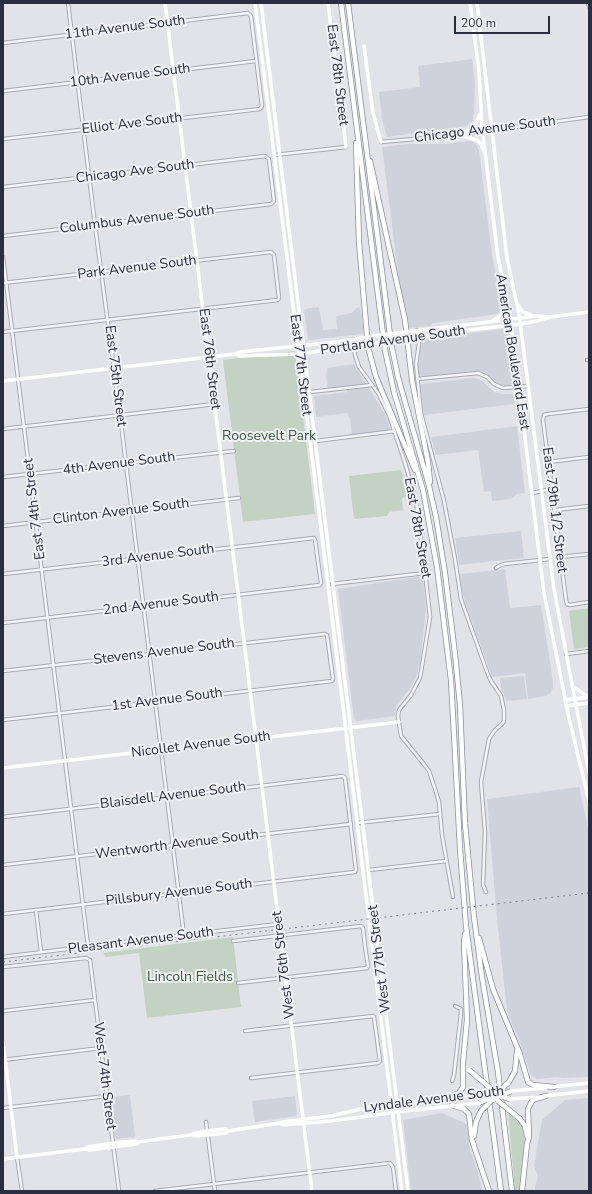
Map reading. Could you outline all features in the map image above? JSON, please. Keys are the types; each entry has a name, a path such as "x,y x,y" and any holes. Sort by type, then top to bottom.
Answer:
{"highway":[{"path":"341,3 385,350 392,385 423,490 437,567 451,680 460,849 466,926 501,1191"},
{"path":"348,3 392,348 398,377 432,499"},
{"path":"355,118 356,188 367,344 376,377 423,490"},
{"path":"365,140 405,320 412,380 428,462 432,499 444,565 460,705 465,824 474,917 482,977 498,1072 512,1191"},
{"path":"474,917 493,989 520,1054 526,1077 531,1084 554,1087"},
{"path":"449,1097 459,1093 463,1087 467,1020 464,942 466,926"},
{"path":"475,1150 474,1135 476,1122 481,1111 509,1082 515,1072 517,1055 516,1047"},
{"path":"464,1052 465,1062 469,1070 520,1119 526,1130 527,1144"},
{"path":"476,1103 511,1091"},
{"path":"480,1094 510,1100"},
{"path":"522,1191 529,1137 528,1109 530,1104 535,1099 546,1096"},
{"path":"452,1105 464,1109 469,1114 472,1140 489,1191"}],"street":[{"name":"East 75th Street","path":"68,3 184,936"},
{"name":"East 76th Street","path":"165,3 256,738"},
{"name":"East 77th Street","path":"255,3 345,728"},
{"name":"East 77th Street","path":"261,3 351,727"},
{"name":"East 78th Street","path":"328,3 346,146"},
{"name":"American Boulevard East","path":"470,3 479,71 482,132 499,264 507,298 524,422 544,592 552,636 559,663 566,706 589,801"},
{"name":"American Boulevard East","path":"477,3 505,241 520,324 555,594 589,773"},
{"path":"588,3 589,8"},
{"name":"11th Avenue South","path":"3,43 248,13 251,16 256,61"},
{"path":"364,46 371,101 380,142"},
{"name":"10th Avenue South","path":"3,91 256,61"},
{"name":"Elliot Ave South","path":"3,139 260,109 262,106 256,61"},
{"path":"461,134 473,127 477,122 480,112"},
{"name":"Chicago Avenue South","path":"380,142 482,132 589,117"},
{"path":"461,134 477,140 481,144 485,153"},
{"path":"275,155 346,146"},
{"name":"Chicago Ave South","path":"3,188 265,156 268,159 274,202 271,204"},
{"name":"Columbus Avenue South","path":"3,236 271,204"},
{"path":"496,242 505,241"},
{"name":"Park Avenue South","path":"5,283 271,252 274,255 278,300 203,308"},
{"name":"East 74th Street","path":"3,257 5,283 19,380 66,761"},
{"path":"490,321 496,319 502,314 507,298"},
{"path":"516,299 523,312 536,316"},
{"path":"3,332 203,308"},
{"name":"Portland Avenue South","path":"235,354 240,356 305,354 476,329 511,326 550,317 589,312"},
{"name":"Portland Avenue South","path":"3,381 235,354 239,352 304,346 490,321 536,316 550,317"},
{"path":"417,330 419,344 416,364 421,412 444,501 455,556 461,599 487,672 501,696 504,710 504,721 491,734 489,739 481,782 485,832 483,885 486,892"},
{"name":"East 78th Street","path":"354,339 355,355 359,367 384,404 395,431 416,501 425,573 430,617 422,671 416,687 399,710 399,722"},
{"path":"417,379 478,373 487,377 494,384 503,388 528,386"},
{"path":"310,392 372,385"},
{"path":"3,428 215,404"},
{"path":"522,410 531,408"},
{"name":"East 79th 1/2 Street","path":"589,409 548,414 544,415 543,420 567,604 570,605 589,602"},
{"path":"524,422 533,421"},
{"path":"316,442 395,431"},
{"name":"4th Avenue South","path":"3,477 234,451"},
{"path":"548,462 589,457"},
{"path":"532,493 552,489"},
{"name":"Clinton Avenue South","path":"3,526 239,498"},
{"path":"555,510 589,506"},
{"name":"3rd Avenue South","path":"3,574 314,538 321,583 320,585"},
{"path":"560,557 589,554"},
{"path":"496,568 504,564 550,559"},
{"path":"328,584 425,573"},
{"name":"2nd Avenue South","path":"3,623 320,585"},
{"name":"Stevens Avenue South","path":"3,671 244,642 325,634 327,635 332,681"},
{"path":"552,636 562,634"},
{"path":"334,637 337,644 340,674 344,674"},
{"path":"566,654 589,651"},
{"name":"1st Avenue South","path":"3,720 332,681"},
{"path":"572,686 589,697"},
{"path":"565,700 589,697"},
{"path":"566,706 589,703"},
{"path":"399,722 401,736 424,763 433,782 439,802 446,861 453,897"},
{"name":"Nicollet Avenue South","path":"3,768 399,722"},
{"name":"West 77th Street","path":"351,727 408,1191"},
{"name":"West 77th Street","path":"345,728 402,1191"},
{"name":"West 76th Street","path":"256,738 302,1121 312,1191"},
{"path":"66,761 88,946"},
{"path":"579,762 587,761"},
{"name":"Blaisdell Avenue South","path":"3,817 343,776 345,778 351,824"},
{"path":"357,823 440,814"},
{"name":"Wentworth Avenue South","path":"3,866 351,824"},
{"name":"Pillsbury Avenue South","path":"3,914 355,872 351,824"},
{"path":"369,870 446,861"},
{"path":"36,910 41,952"},
{"name":"Pleasant Avenue South","path":"3,957 279,924"},
{"name":"Pleasant Avenue South","path":"233,941 361,926 363,928 367,968 285,978"},
{"name":"Pleasant Avenue South","path":"3,967 86,958 90,962"},
{"name":"West 74th Street","path":"90,962 118,1191"},
{"path":"238,983 285,978"},
{"path":"3,1012 95,1000"},
{"path":"452,1081 456,1064 461,1013 461,1009 455,1006"},
{"path":"245,1031 373,1016 380,1061 378,1063 250,1078"},
{"path":"3,1042 4,1060 22,1191"},
{"path":"4,1060 101,1048"},
{"name":"Lyndale Avenue South","path":"511,1091 589,1083"},
{"name":"Lyndale Avenue South","path":"510,1100 589,1091"},
{"name":"Lyndale Avenue South","path":"302,1121 391,1104 480,1094"},
{"path":"3,1108 107,1096"},
{"name":"Lyndale Avenue South","path":"3,1159 86,1149 88,1147 137,1144 138,1142 193,1134 196,1136 226,1129 228,1131 280,1124 282,1122 331,1121 476,1103"},
{"path":"206,1122 215,1191"},
{"path":"155,1191 390,1163 393,1167 396,1191"}],"shaded area":[{"path":"472,59 475,83 474,114 472,122 466,126 387,137 382,119 379,92 420,87 418,66"},
{"path":"471,141 476,144 479,150 492,255 502,306 498,314 433,323 430,326 405,328 382,147 408,144 446,144"},
{"path":"319,307 323,330 337,329 336,316 352,313 356,308 360,307 364,332 362,334 308,340 304,309"},
{"path":"505,329 507,332 513,385 502,386 495,383 489,376 478,371 423,377 419,375 418,363 421,339"},
{"path":"354,364 384,412 390,427 388,431 352,435 350,418 347,413 316,417 315,396 347,392 346,387 328,389 326,376 327,368"},
{"path":"473,378 484,382 494,392 513,394 515,404 424,415 420,386 422,384"},
{"path":"517,426 525,493 517,494 511,499 492,501 491,491 484,492 478,450 436,455 431,437"},
{"path":"521,531 524,558 459,565 455,538"},
{"path":"505,569 510,608 541,605 553,681 553,688 546,696 528,699 525,673 492,677 465,602 460,574"},
{"path":"423,576 426,610 420,662 416,678 409,690 396,706 395,716 357,721 354,719 338,589"},
{"path":"524,676 527,699 507,701 501,689 500,678"},
{"path":"579,787 589,833 589,1077 557,1077 537,1079 531,1075 507,1011 497,918 487,799"},
{"path":"130,1095 135,1137 116,1139 110,1097"},
{"path":"295,1096 296,1116 255,1122 252,1101"},
{"path":"589,1098 589,1191 535,1191 538,1176 534,1166 542,1120 565,1100"},
{"path":"442,1113 467,1124 470,1149 478,1172 482,1191 411,1191 403,1120"}],"green space":[{"name":"Roosevelt Park","path":"295,351 315,514 243,522 223,360"},
{"path":"401,470 410,497 402,498 403,510 389,512 387,516 354,519 349,476"},
{"path":"589,608 589,647 574,649 569,611"},
{"name":"Lincoln Fields","path":"233,937 241,1007 147,1018 139,953 106,957 103,953"},
{"path":"508,1112 521,1124 525,1135 520,1191 515,1191"}],"railway":[{"path":"3,962 589,893"}]}
